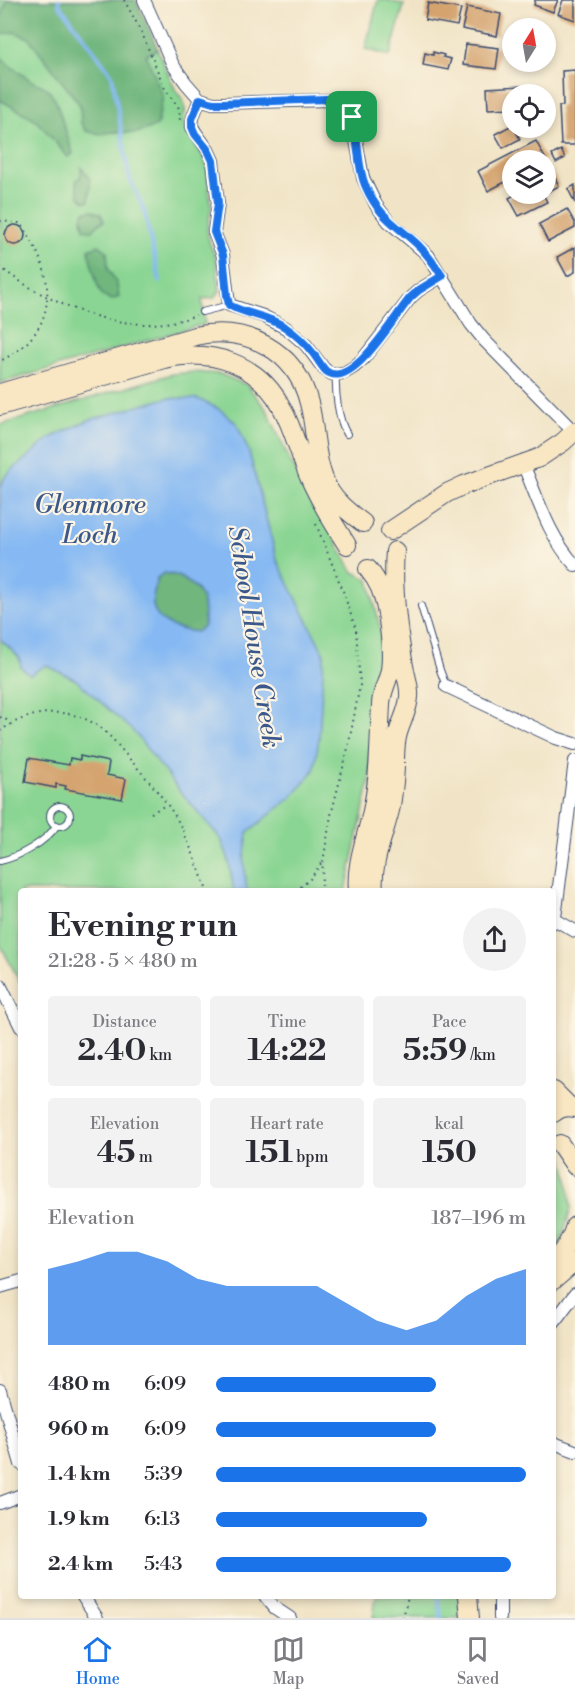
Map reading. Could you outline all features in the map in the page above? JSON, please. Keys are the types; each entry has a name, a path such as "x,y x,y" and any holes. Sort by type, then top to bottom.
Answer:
{"main road":[{"path":"0,406 203,335 230,333 249,337 283,358 300,380 311,408 314,442 324,480 338,502 363,523"},
{"path":"0,393 183,355 212,356 232,362 261,381 279,402 291,427 308,475 325,511 347,545 353,561 368,569 376,568 391,559 394,551"},
{"path":"390,531 447,494 464,485 523,464 551,451 575,432"},
{"path":"347,545 353,530 363,523 375,521 383,524 390,531 395,543 396,602 404,667 408,680 409,697 407,709 398,730 392,799 375,862 374,888"},
{"path":"358,888 358,863 377,782 381,699 391,657 381,591 368,569"},
{"path":"556,1094 566,1109"},
{"path":"563,1142 575,1166"},
{"path":"556,1258 570,1241 575,1226"},
{"path":"556,1279 575,1262"},
{"path":"468,1599 470,1618"},
{"path":"481,1599 481,1618"}],"street":[{"path":"144,0 173,65 200,99 213,103 326,99 344,107 352,117 360,168 371,196 389,222 428,255 471,324 484,340 575,432"},
{"path":"200,99 192,119 192,127 213,161 218,203 214,232 223,255 229,305 263,316 286,328 306,345 327,372 336,375 359,364 407,301 419,290 442,276"},
{"path":"523,464 553,533 575,566"},
{"path":"446,686 556,738 575,744"},
{"path":"556,908 573,793 575,761"},
{"path":"556,922 575,931"},
{"path":"0,986 18,1021"},
{"path":"0,1287 18,1282"},
{"path":"556,1319 575,1294"},
{"path":"0,1390 18,1453"},
{"path":"556,1444 575,1451"},
{"path":"0,1503 18,1496"},
{"path":"85,1599 97,1618"},
{"path":"268,1599 275,1608 290,1618"},
{"path":"500,1599 500,1618"}],"lane":[{"path":"202,312 229,305"},
{"path":"336,375 335,387 342,424 347,434"},
{"path":"421,606 446,686"},
{"path":"0,861 18,856 52,832 57,825"}],"path":[{"path":"124,0 141,31 165,89 179,108 181,124"},
{"path":"0,221 19,223 24,226 45,272 48,296 41,324 34,336 24,347 0,361"},
{"path":"0,267 48,296 93,315 122,322 144,324 164,322 187,318 202,312"},
{"path":"321,888 331,815 348,748 360,685 356,630 314,520 325,511"},
{"path":"0,731 12,722 42,713 56,712 73,714 101,728 146,778 180,824 206,888"},
{"path":"0,717 12,722"},
{"path":"151,813 166,805"},
{"path":"300,888 323,862"},
{"path":"403,1618 407,1599"}],"green space":[{"path":"0,0 135,0 176,91 183,100 185,128 207,167 211,208 207,231 216,258 220,291 214,298 202,299 205,324 0,383"},
{"path":"7,0 136,0 158,49 146,55 163,96 157,126 136,133 100,134 86,131 81,123 80,105 29,38 14,32 0,35 0,21"},
{"path":"378,0 404,5 390,56 365,49"},
{"path":"0,56 32,81 47,88 56,101 73,154 68,157 33,118 0,100"},
{"path":"81,167 90,179 89,201 84,201 79,196 76,181 81,176"},
{"path":"92,210 101,214 104,221 93,231 84,229 82,218 84,212"},
{"path":"99,245 107,251 108,268 117,284 119,297 112,300 102,295 89,254 89,249"},
{"path":"194,372 220,374 247,385 267,410 290,461 352,571 369,580 381,632 370,779 347,888 18,888 18,978 0,944 0,425 172,374"},
{"path":"164,573 186,580 201,596 204,607 204,626 197,632 166,624 156,613 153,606 153,595 158,578"},
{"path":"556,1151 563,1160 568,1178 571,1209 561,1240 556,1245"},
{"path":"376,1599 460,1599 461,1618 373,1618"}],"water":[{"name":"Glenmore Loch","path":"167,398 198,399 219,409 237,424 249,452 277,560 324,654 319,738 314,770 293,796 248,832 244,861 247,888 233,888 228,857 221,839 178,789 134,732 76,680 46,665 30,675 21,667 19,657 0,639 0,487 11,471 50,438 89,420","holes":["164,573 180,577 190,583 201,596 204,607 204,626 197,632 166,624 160,619 153,606 157,578"]}],"building":[{"path":"535,0 558,0 553,12 534,5"},
{"path":"563,0 575,0 575,20 558,14"},
{"path":"428,3 461,9 457,26 425,20"},
{"path":"467,7 501,14 497,36 462,29"},
{"path":"466,44 499,48 496,69 463,65"},
{"path":"433,52 451,59 448,70 423,65 425,53 433,55"},
{"path":"575,70 575,145 561,145 559,106 563,106 562,71"},
{"path":"502,87 502,108 488,109 487,88"},
{"path":"502,130 502,138 520,139 503,148 495,134"},
{"path":"536,141 541,150 519,150"},
{"path":"561,150 565,158 556,163 556,153"},
{"path":"502,159 502,184 488,191 478,171"},
{"path":"575,185 575,203 568,189"},
{"path":"512,204 543,204 519,216"},
{"path":"567,209 575,223 575,228 548,242 539,224"},
{"path":"11,225 19,225 25,231 25,239 19,245 11,245 5,239 5,231"},
{"path":"575,247 575,272 567,276 557,257"},
{"path":"80,756 109,762 107,775 126,779 122,799 65,789 66,786 56,784 56,788 25,782 29,758 69,765 70,758 80,760"}],"waterway":[{"name":"School House Creek","path":"59,0 59,4 112,75 129,177 144,210 160,282"},
{"name":"School House Creek","path":"438,1599 441,1618"}],"route":[{"path":"200,99 213,103 224,103 326,99 344,107 352,117 360,168 366,187 376,205 389,222 428,255 442,276 419,290 407,301 359,364 349,371 336,375 327,372 312,351 286,328 263,316 229,305 223,255 214,232 218,203 213,161 208,150 195,134 192,119 200,99"}]}
